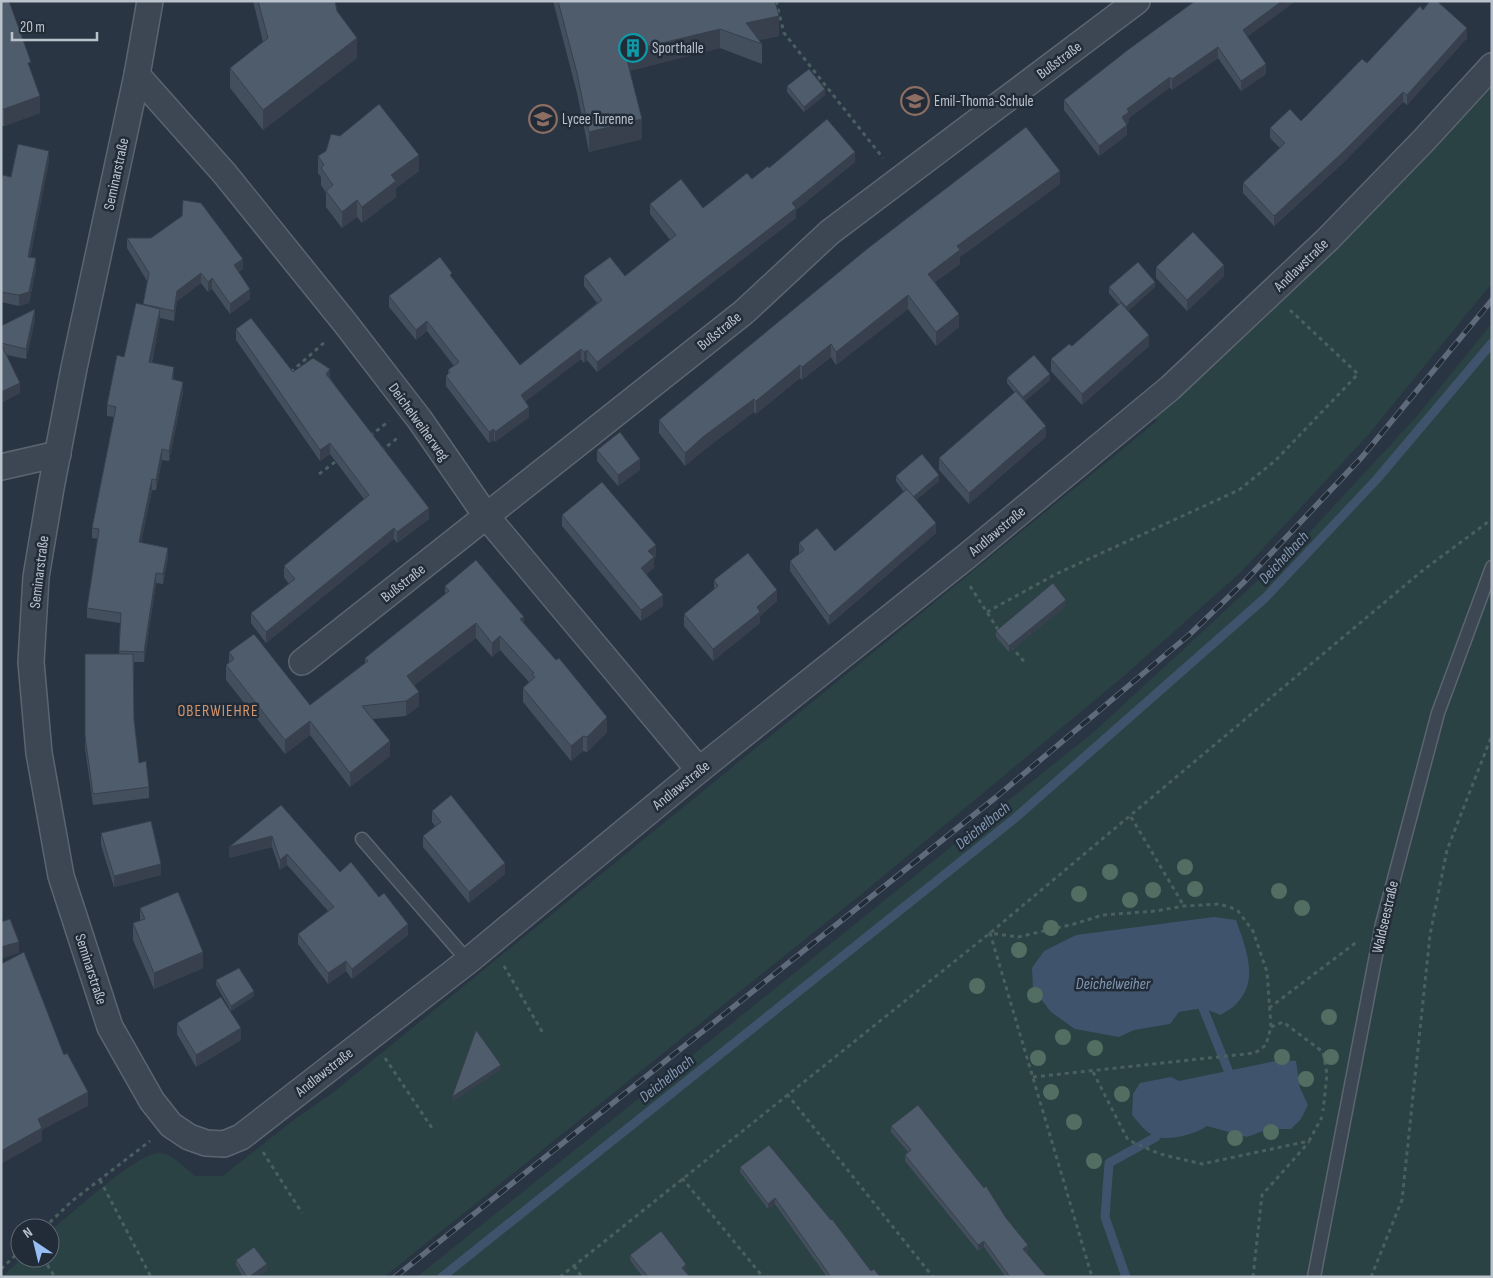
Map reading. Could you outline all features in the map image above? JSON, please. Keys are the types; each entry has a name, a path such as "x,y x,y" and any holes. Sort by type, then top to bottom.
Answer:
{"street":[{"name":"Seminarstraße","path":"150,1 137,75 58,454 36,586 31,662 39,753 61,876 110,1027 152,1100 171,1125"},
{"name":"Bußstraße","path":"302,662 744,312 830,232 1137,1"},
{"name":"Andlawstraße","path":"171,1125 189,1137 206,1143 224,1144 248,1131 468,961 699,770 955,566 1170,388 1328,239 1424,140 1492,66"},
{"name":"Deichelweiherweg","path":"137,75 225,174 346,324 414,413 486,517 699,770"},
{"path":"1,467 58,454"}],"lane":[{"name":"Waldseestraße","path":"1314,1277 1382,924 1438,712 1492,568"},
{"path":"362,839 468,961"}],"path":[{"path":"776,1 784,33 900,180"},
{"path":"987,612 1056,574 1239,490 1276,460 1358,374 1272,293"},
{"path":"291,372 346,324"},
{"path":"364,440 414,413"},
{"path":"378,453 414,413"},
{"path":"319,474 342,457"},
{"path":"560,1277 990,933 1131,817 1422,571 1492,519"},
{"path":"955,566 1000,634"},
{"path":"1007,642 1026,664"},
{"path":"1371,1277 1402,1200 1430,935 1447,850 1492,736"},
{"path":"1131,817 1184,906"},
{"path":"990,933 1018,937 1103,915 1219,904 1238,911 1253,931 1266,972 1271,1027 1266,1046 1255,1053 1033,1077"},
{"path":"1269,1009 1382,924"},
{"path":"990,933 1092,1277"},
{"path":"489,944 544,1035"},
{"path":"1253,1277 1262,1195 1309,1141 1322,1117 1327,1074 1323,1052 1284,1022 1271,1027"},
{"path":"370,1036 432,1128"},
{"path":"1093,1072 1128,1140 1160,1154 1202,1164 1309,1141"},
{"path":"787,1094 934,1277"},
{"path":"54,1218 72,1201 171,1125"},
{"path":"248,1131 302,1213"},
{"path":"682,1178 763,1277"},
{"path":"100,1180 151,1277"},
{"path":"574,1266 582,1277"}],"green space":[{"path":"1492,86 1492,283 1369,434 1240,573 1125,675 864,892 384,1277 2,1277 11,1268 60,1268 60,1223 121,1173 150,1155 160,1153 174,1158 195,1176 223,1176 296,1118 330,1095 1157,421 1153,417 1364,222"},
{"path":"1492,323 1492,1277 417,1277 1096,730 1308,534 1418,415"}],"water":[{"name":"Deichelweiher","path":"1214,917 1236,920 1246,952 1249,973 1248,984 1244,994 1235,1005 1221,1015 1203,1008 1179,1012 1170,1024 1134,1030 1119,1037 1075,1029 1051,1012 1033,989 1032,968 1044,951 1076,935"},
{"path":"1280,1060 1296,1061 1300,1088 1308,1105 1301,1119 1291,1129 1268,1129 1247,1137 1207,1126 1182,1136 1161,1138 1148,1132 1132,1115 1133,1094 1140,1083 1171,1077 1179,1081"}],"building":[{"path":"1,1 9,1 31,62 28,63 40,96 4,109 1,109"},
{"path":"258,1 335,1 337,11 357,38 263,110 230,68 268,38"},
{"path":"558,1 775,1 779,16 746,23 762,44 720,29 625,52 642,119 589,132 577,73"},
{"path":"1195,1 1282,1 1243,30 1266,64 1241,81 1218,47 1172,79 1170,77 1127,109 1129,112 1122,117 1127,125 1099,146 1064,100"},
{"path":"1430,1 1437,1 1467,28 1407,95 1403,92 1342,153 1274,216 1243,183 1285,143 1270,128 1290,109 1301,121 1362,59 1367,63 1420,6 1423,10"},
{"path":"809,69 825,89 804,107 787,86"},
{"path":"379,104 419,155 391,175 396,181 362,207 357,200 342,212 326,191 333,185 321,168 324,165 318,156 326,151 331,134 340,136"},
{"path":"827,119 855,152 792,203 796,208 597,362 587,350 584,352 581,349 521,395 529,407 495,432 494,429 489,432 446,376 450,372 448,370 459,362 427,321 416,330 389,296 440,257 452,273 450,275 520,365 602,300 584,276 610,257 625,276 676,235 650,204 681,179 703,208 747,173 752,179 768,166 769,168"},
{"path":"1026,127 1060,171 957,246 960,250 928,274 959,314 936,332 908,295 836,352 831,344 802,367 800,365 756,401 754,399 704,436 685,453 659,420 867,249"},
{"path":"18,144 49,151 28,257 36,258 29,292 19,295 1,292 1,181 3,175 11,177"},
{"path":"183,200 201,203 243,259 234,265 250,289 230,304 212,278 208,282 201,273 177,291 174,311 143,304 149,273 127,238 151,238 182,216"},
{"path":"1193,232 1224,265 1187,300 1156,267"},
{"path":"1138,262 1155,282 1126,307 1109,287"},
{"path":"136,303 160,309 149,362 174,367 172,379 183,382 169,451 162,449 156,480 152,479 139,542 168,548 163,574 156,573 144,652 119,651 121,613 87,608 99,529 92,528 116,407 107,405 117,355 124,357"},
{"path":"1121,303 1149,335 1082,394 1051,359 1069,344 1072,346"},
{"path":"35,309 26,349 1,343 1,326"},
{"path":"251,318 293,372 313,358 330,369 326,374 429,508 397,532 394,528 266,632 251,613 295,579 284,566 369,495 330,443 320,450 236,329"},
{"path":"1,344 20,383 1,392"},
{"path":"1034,355 1050,374 1023,397 1007,378"},
{"path":"1016,391 1046,426 969,493 939,458"},
{"path":"620,432 640,459 618,475 597,450"},
{"path":"922,454 939,475 913,497 896,476"},
{"path":"602,482 656,545 648,551 654,557 641,568 663,595 641,610 562,515"},
{"path":"907,489 936,523 829,616 790,561 804,550 799,543 817,528 835,551"},
{"path":"748,553 777,590 757,607 760,612 713,649 684,614 718,586 714,580"},
{"path":"476,560 524,617 520,619 556,660 559,658 607,717 587,737 583,736 571,746 523,688 535,677 532,674 534,673 500,636 492,643 476,623 407,676 419,692 406,701 362,706 390,741 350,773 310,721 285,740 226,665 234,659 229,652 254,634 310,705 368,661 365,658 449,591 445,586"},
{"path":"1053,583 1066,600 1009,646 996,631"},
{"path":"85,654 133,654 134,720 139,763 146,761 149,787 93,794 85,736"},
{"path":"451,795 505,863 469,892 423,836 441,822 432,811"},
{"path":"281,805 340,872 351,862 379,897 384,893 408,924 352,969 346,961 328,973 298,934 334,907 287,854 280,860 272,836 229,847"},
{"path":"151,821 161,864 114,876 101,833"},
{"path":"178,892 203,952 154,973 133,923 145,919 140,908"},
{"path":"10,919 19,942 1,947 1,922"},
{"path":"24,952 64,1055 67,1053 88,1092 38,1119 42,1128 1,1151 1,964"},
{"path":"239,968 254,991 231,1006 216,980"},
{"path":"221,997 241,1028 196,1055 177,1023"},
{"path":"476,1030 501,1065 452,1097"},
{"path":"918,1105 984,1188 986,1186 1006,1218 1028,1245 1023,1249 1047,1277 1010,1277 984,1241 978,1245 905,1155 911,1150 891,1126"},
{"path":"769,1145 832,1219 871,1271 874,1269 880,1277 831,1277 775,1198 768,1204 740,1167"},
{"path":"661,1231 686,1264 682,1268 690,1277 648,1277 630,1255"},
{"path":"254,1247 267,1264 247,1277 236,1260"}],"waterway":[{"name":"Deichelbach","path":"442,1277 1014,819 1265,598 1377,479 1492,343"},
{"name":"Deichelbach","path":"1203,1008 1228,1070"},
{"name":"Deichelbach","path":"1126,1277 1105,1217 1109,1163 1156,1137"}],"railway":[{"path":"395,1277 995,798 1189,635 1244,582 1362,457 1492,300"}],"place":[{"name":"Sporthalle","path":"633,48"},
{"name":"Emil-Thoma-Schule","path":"915,101"},
{"name":"Lycee Turenne","path":"543,119"}],"district":[{"name":"OBERWIEHRE","path":"218,710"}]}
